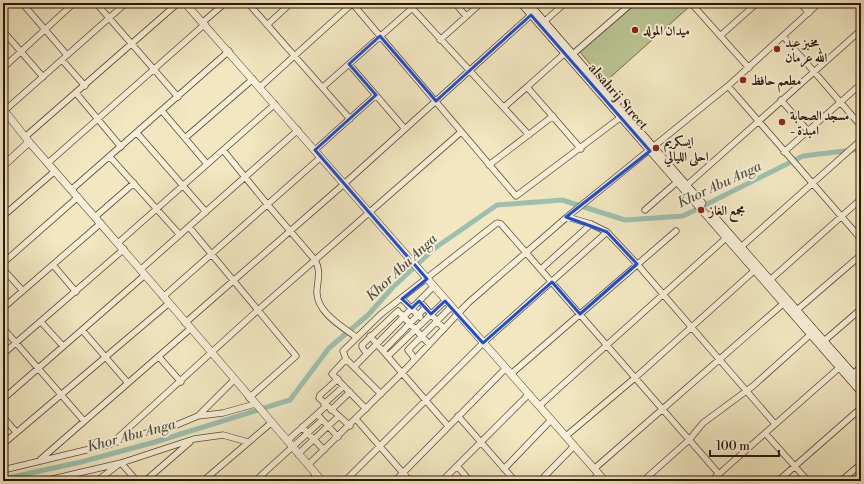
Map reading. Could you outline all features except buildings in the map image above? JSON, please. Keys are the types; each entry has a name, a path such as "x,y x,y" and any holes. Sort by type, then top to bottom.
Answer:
{"street":[{"path":"22,3 44,29 85,86"},
{"path":"96,3 178,97"},
{"path":"126,3 4,111 27,140 124,249 168,304 322,481"},
{"path":"3,166 27,140 76,93 178,3"},
{"path":"185,3 229,51 433,287 512,374 605,481"},
{"path":"48,163 153,70 225,3"},
{"path":"248,3 350,119"},
{"path":"267,25 292,3"},
{"path":"260,87 352,3 516,196 581,149 621,117"},
{"path":"323,88 348,64 418,3"},
{"path":"455,3 466,16"},
{"path":"440,40 481,3"},
{"name":"alsahrij Street","path":"521,3 569,54 653,149 677,182 700,204"},
{"name":"alsahrij Street","path":"528,3 621,117 687,185 700,204"},
{"path":"544,21 565,3"},
{"path":"504,107 632,3"},
{"path":"691,3 749,68"},
{"path":"800,3 809,13"},
{"path":"308,465 356,420 468,303 568,217 653,149 728,86 784,37 819,3"},
{"path":"3,68 71,4"},
{"path":"720,36 754,4"},
{"path":"412,8 529,135"},
{"path":"185,323 344,184 532,15"},
{"path":"687,185 861,30"},
{"path":"3,31 43,77"},
{"path":"784,37 861,126"},
{"path":"72,190 229,51"},
{"path":"348,64 405,129"},
{"path":"185,138 253,79"},
{"path":"784,152 861,84"},
{"path":"728,86 861,239"},
{"path":"527,87 581,149"},
{"path":"76,93 121,147"},
{"path":"315,150 376,95"},
{"path":"781,100 808,131"},
{"path":"118,243 275,104"},
{"path":"162,111 207,164"},
{"path":"489,165 553,116"},
{"path":"3,399 82,330 189,226 298,130"},
{"path":"111,444 181,382 258,310 461,132"},
{"path":"137,133 206,212"},
{"path":"741,247 861,140"},
{"path":"223,150 315,260 320,270 317,290 319,302 328,315 356,337"},
{"path":"110,157 180,235"},
{"path":"163,297 321,157"},
{"path":"3,216 54,171"},
{"path":"645,210 677,182"},
{"path":"95,217 134,183"},
{"path":"3,263 78,198"},
{"path":"770,280 861,199"},
{"path":"700,204 741,247 861,383"},
{"path":"706,211 726,238 861,392"},
{"path":"568,217 591,224 607,232 637,264 775,424"},
{"path":"3,308 54,266 101,223"},
{"path":"381,394 346,359 343,351 374,321 497,223 501,224 541,269 719,474"},
{"path":"541,269 591,224"},
{"path":"189,226 296,356 249,398"},
{"path":"512,374 676,231"},
{"path":"345,481 483,343 607,232"},
{"path":"539,406 726,238"},
{"path":"3,354 124,249"},
{"path":"797,310 861,255"},
{"path":"54,266 76,292"},
{"path":"3,269 23,291"},
{"path":"566,436 636,377 755,270"},
{"path":"354,367 433,287"},
{"path":"402,299 424,321"},
{"path":"419,301 444,329"},
{"path":"388,356 446,301"},
{"path":"592,481 596,472 663,409 784,303"},
{"path":"3,444 168,304"},
{"path":"393,306 429,344"},
{"path":"415,359 408,352 411,347 451,307"},
{"path":"383,351 425,308"},
{"path":"824,342 861,309"},
{"path":"367,354 362,346 370,336 398,310"},
{"path":"374,321 390,330 396,337 411,347"},
{"path":"41,322 63,346"},
{"path":"3,328 84,421"},
{"path":"39,460 190,329"},
{"path":"404,329 417,342"},
{"path":"82,330 128,383"},
{"path":"643,481 689,440 703,423 746,391 811,334"},
{"path":"370,336 403,372 448,426"},
{"path":"159,357 181,382"},
{"path":"346,359 332,374 366,409"},
{"path":"711,481 840,367"},
{"path":"853,374 861,367"},
{"path":"395,481 506,368"},
{"path":"338,379 319,397 350,426"},
{"path":"198,416 234,380"},
{"path":"287,441 327,406 334,395 344,386"},
{"path":"328,388 340,402"},
{"path":"327,406 340,402 350,392"},
{"path":"442,481 529,394"},
{"path":"778,481 861,408"},
{"path":"3,470 39,460 111,444 149,432 167,429 198,416 259,409"},
{"path":"317,414 338,437"},
{"path":"254,481 314,439 339,416"},
{"path":"458,416 515,481"},
{"path":"3,417 16,432"},
{"path":"295,451 308,433 322,420"},
{"path":"356,420 410,481"},
{"path":"504,469 551,420"},
{"path":"203,481 271,423"},
{"path":"302,427 324,450"},
{"path":"765,433 808,481"},
{"path":"44,481 121,463 194,439 223,435 248,442"},
{"path":"145,481 194,439"},
{"path":"540,481 574,446"},
{"path":"97,481 121,463"},
{"path":"121,463 137,481"},
{"path":"841,481 861,464"},
{"path":"457,466 470,481"},
{"path":"309,481 316,475"},
{"path":"209,476 213,481"}],"highlighted area":[{"path":"531,15 650,151 566,217 607,232 637,264 580,314 552,282 483,343 445,301 431,314 419,301 412,308 402,299 427,279 315,150 376,95 349,64 380,36 436,101"}],"green space":[{"name":"ميدان المولد","path":"637,3 686,3 689,7 605,82 580,52"}],"waterway":[{"name":"Khor Abu Anga","path":"3,479 81,462 155,442 290,400 329,348 368,315 393,287 435,248 497,205 562,200 625,220 683,216 803,156 861,149"}],"place":[{"name":"ميدان المولد","path":"635,30"},
{"name":"مخبز عبد الله عرمان","path":"777,49"},
{"name":"مطعم حافظ","path":"743,80"},
{"name":"مسجد الصحابة - امبدة","path":"782,122"},
{"name":"ايسكريم احلى الليالي","path":"656,148"},
{"name":"مجمع الغاز","path":"701,210"}]}
